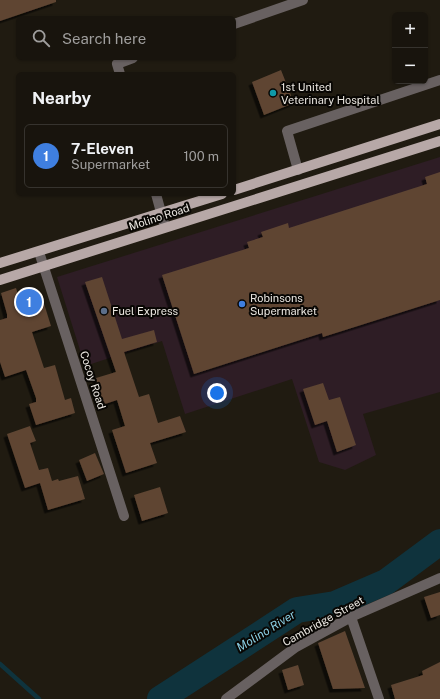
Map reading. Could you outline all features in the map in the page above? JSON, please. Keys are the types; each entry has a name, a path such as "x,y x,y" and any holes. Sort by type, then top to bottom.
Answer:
{"main road":[{"path":"236,189 440,124"},
{"name":"Molino Road","path":"0,280 440,141"},
{"name":"Molino Road","path":"0,264 216,196"}],"street":[{"path":"236,23 303,0"},
{"path":"119,72 117,64 128,60"},
{"path":"298,170 287,131 440,80"},
{"path":"156,196 165,228"},
{"name":"Cocoy Road","path":"39,252 124,516"},
{"name":"Cambridge Street","path":"226,699 242,694 296,647 350,617 440,578"},
{"path":"350,617 380,699"}],"shaded area":[{"path":"440,157 440,392 363,414 376,455 345,470 319,462 292,379 185,414 162,341 85,366 57,277"}],"building":[{"path":"0,0 56,0 56,2 0,21"},
{"name":"1st United Veterinary Hospital","path":"281,70 294,103 264,115 252,82"},
{"path":"440,172 440,300 323,337 322,333 194,374 162,275 249,248 247,242 263,237 261,232 288,223 289,228 427,184 425,177"},
{"path":"102,277 122,339 154,330 157,342 124,352 139,397 149,394 158,423 180,416 186,432 150,443 157,463 126,473 112,430 125,426 117,400 105,404 104,401 99,402 93,384 97,383 96,378 116,372 85,282"},
{"path":"16,288 20,301 41,294 51,326 32,332 44,368 55,365 65,400 71,398 75,413 36,425 29,404 36,402 36,398 26,370 5,377 0,362 0,320 7,318 1,293"},
{"path":"323,383 329,400 340,397 356,445 337,452 327,421 315,425 303,389"},
{"path":"30,426 36,441 30,443 39,470 48,468 52,481 58,479 59,481 78,476 85,499 48,510 40,483 25,488 7,434"},
{"path":"95,453 104,474 87,481 79,460"},
{"path":"160,487 168,513 142,521 134,495"},
{"path":"440,592 440,615 431,618 424,597"},
{"path":"345,631 365,688 333,689 318,643"},
{"path":"440,662 440,699 395,699 391,685 423,675 422,671"},
{"path":"298,665 304,685 288,690 282,670"}],"waterway":[{"name":"Molino River","path":"160,699 297,610 335,604 386,582 440,542"},
{"path":"0,664 39,699"}],"place":[{"name":"1st United Veterinary Hospital","path":"273,93"},
{"name":"7-Eleven","path":"29,302"},
{"name":"Robinsons Supermarket","path":"242,304"},
{"name":"Fuel Express","path":"104,311"}]}
